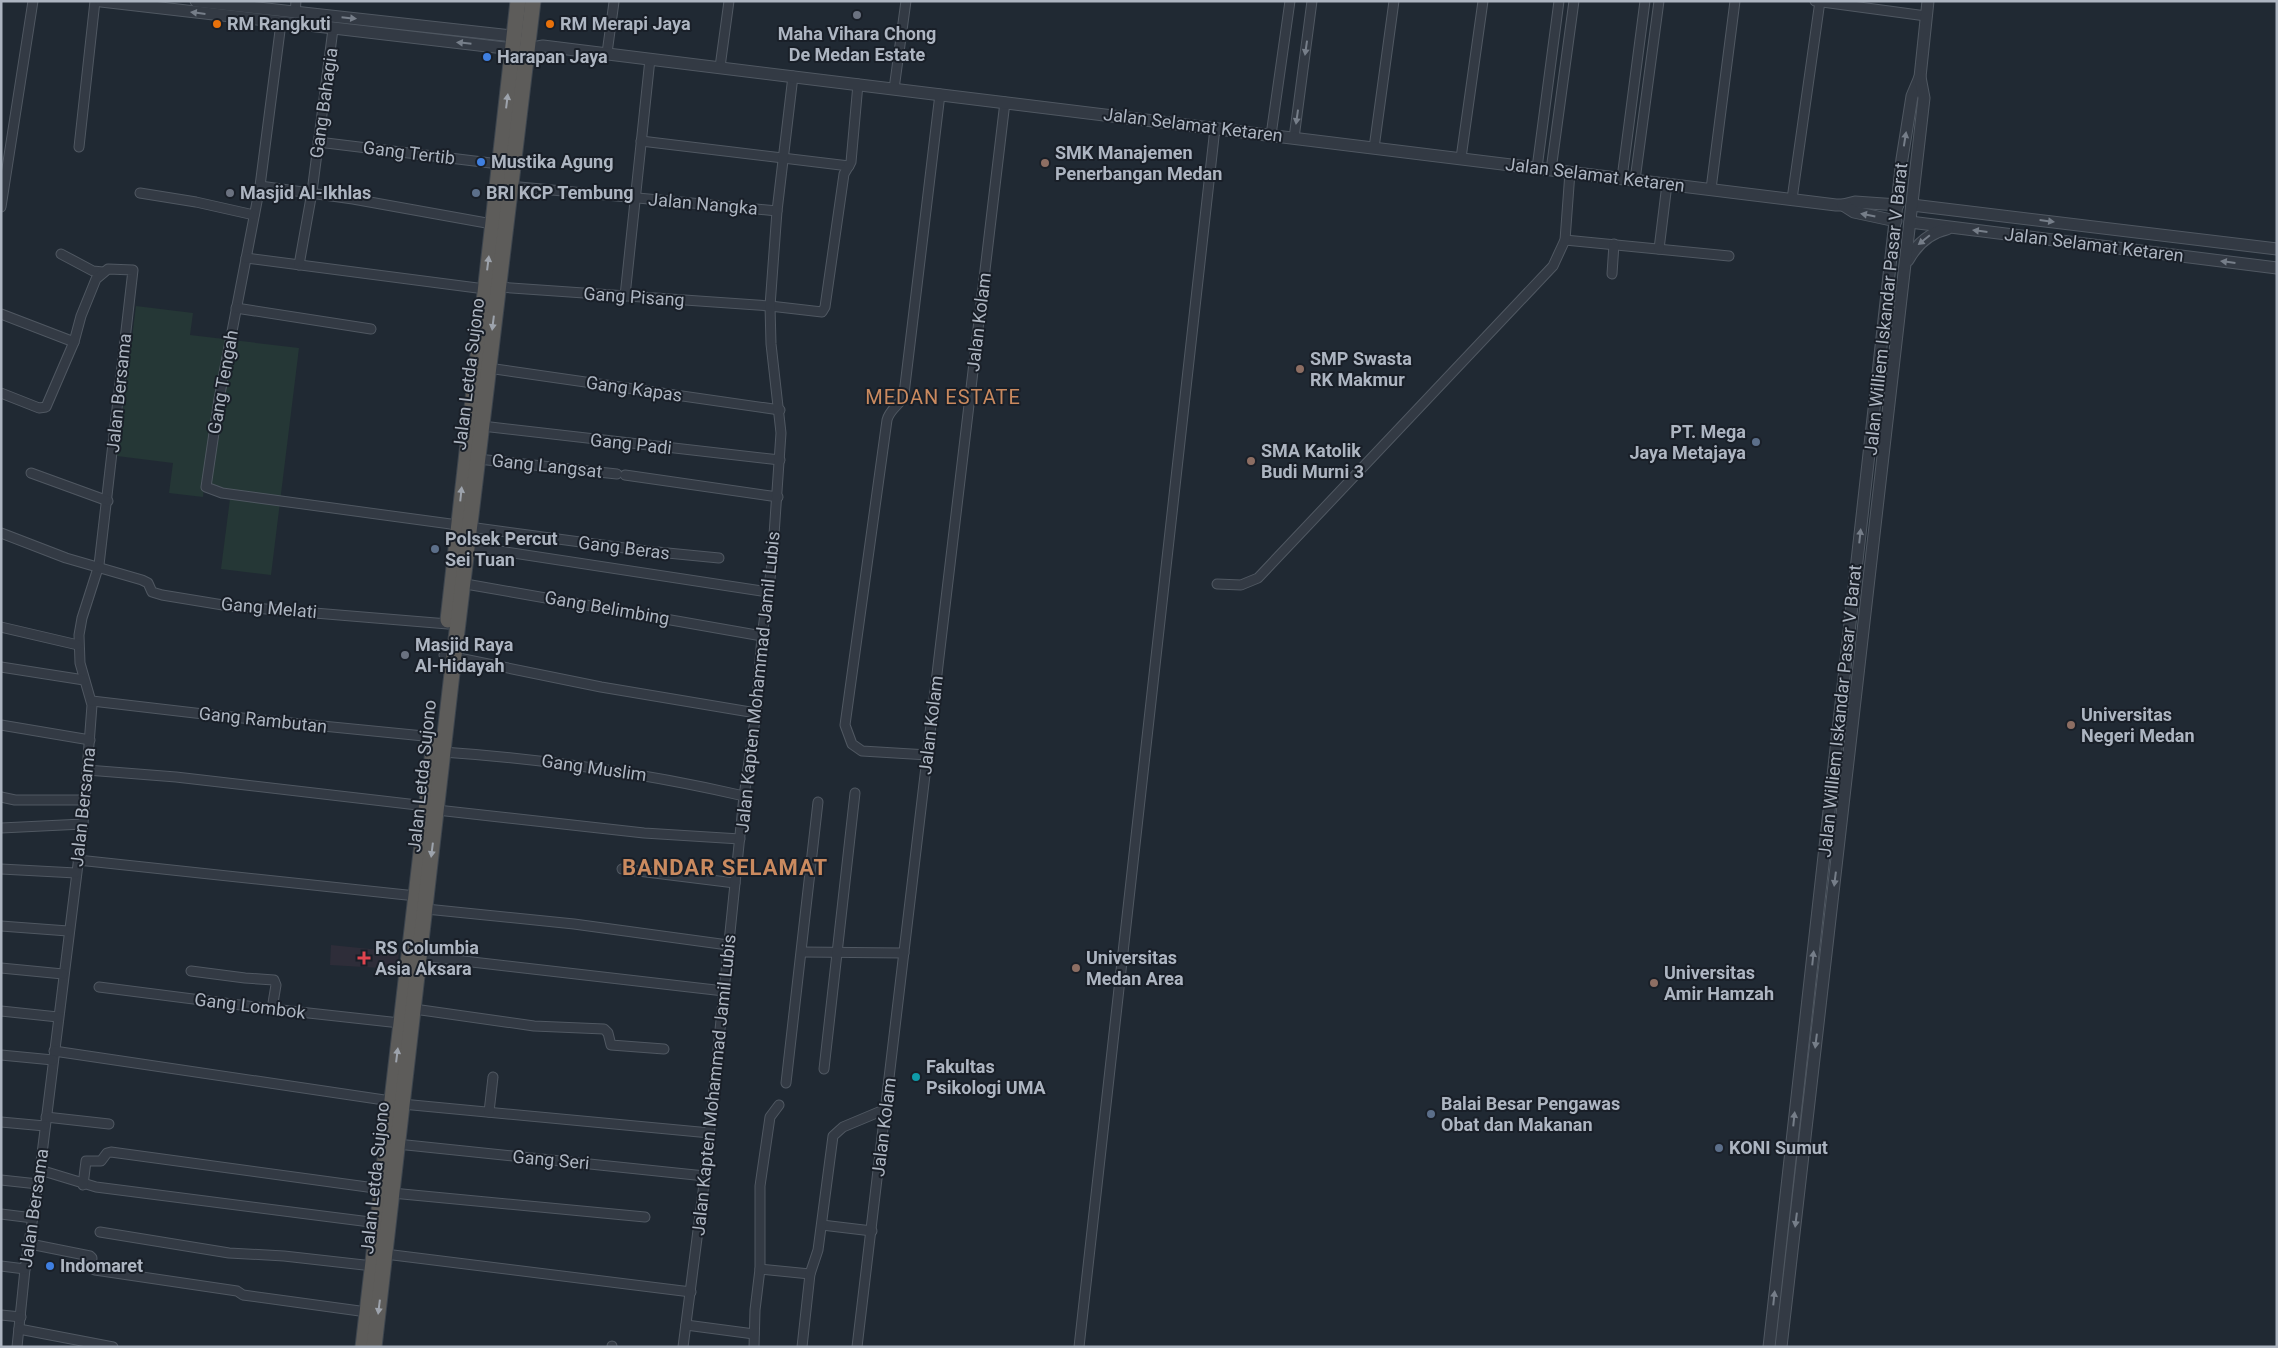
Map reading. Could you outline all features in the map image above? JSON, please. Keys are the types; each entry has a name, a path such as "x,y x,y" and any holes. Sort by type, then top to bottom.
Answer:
{"highway":[{"name":"Jalan Letda Sujono","path":"374,1347 386,1254 387,1191 397,1102 414,1009 426,909 434,737 449,655 491,288 509,186 521,43 518,1"},
{"name":"Jalan Letda Sujono","path":"363,1347 378,1223 397,1144 400,1023 416,896 443,752 449,655 448,624 467,546 464,526 478,459 482,426 488,368 492,224 499,164 521,43 533,1"}],"street":[{"path":"1,207 5,156 33,1"},
{"path":"79,147 95,1"},
{"path":"101,1 333,29 521,43"},
{"path":"196,1 296,7 521,43"},
{"path":"720,67 729,1"},
{"path":"894,89 906,1"},
{"path":"1271,135 1290,1"},
{"path":"1294,138 1312,1"},
{"path":"1374,148 1394,1"},
{"path":"1461,158 1482,1"},
{"path":"1536,168 1559,1"},
{"path":"1551,170 1574,1"},
{"path":"1622,178 1645,1"},
{"path":"1635,180 1659,1"},
{"path":"1710,189 1735,1"},
{"name":"Jalan Williem Iskandar Pasar V Barat","path":"1781,1347 1906,264 1924,98 1920,77 1928,1"},
{"path":"608,53 614,2"},
{"path":"1792,199 1818,2 1926,16"},
{"path":"249,20 251,4"},
{"path":"1556,17 1571,19"},
{"name":"Gang Tengah","path":"281,23 260,186 205,482 207,489 222,493 464,526"},
{"name":"Gang Bahagia","path":"299,265 312,192 333,29"},
{"name":"Jalan Selamat Ketaren","path":"521,43 1843,205 1855,202 1898,204"},
{"path":"1553,44 1568,46"},
{"path":"625,296 637,198 650,59"},
{"path":"1549,74 1564,76"},
{"name":"Jalan Kapten Mohammad Jamil Lubis","path":"683,1347 706,1176 728,945 744,796 756,713 762,636 778,497 780,410 771,344 770,306 777,211 792,76"},
{"name":"Jalan Williem Iskandar Pasar V Barat","path":"1769,1347 1898,204 1912,96 1920,77"},
{"path":"641,141 849,166 852,158 858,84"},
{"path":"928,755 862,751 852,744 844,725 887,420 889,413 902,402 904,394 940,94"},
{"name":"Jalan Kolam","path":"857,1347 1005,102"},
{"path":"1544,109 1559,111"},
{"path":"1079,1347 1215,128"},
{"name":"Gang Tertib","path":"318,142 499,164"},
{"name":"Gang Pisang","path":"246,258 491,288 770,306 818,313 824,310 844,174 849,166"},
{"path":"1218,584 1240,585 1258,578 1552,266 1564,240 1570,172"},
{"path":"1659,248 1667,184"},
{"path":"260,186 312,192 492,224"},
{"name":"Jalan Nangka","path":"509,186 777,211"},
{"path":"140,193 187,200 254,215"},
{"name":"Jalan Selamat Ketaren","path":"1843,205 1854,212 1896,221"},
{"name":"Jalan Selamat Ketaren","path":"1912,205 2277,249"},
{"name":"Jalan Selamat Ketaren","path":"1910,222 2277,268"},
{"path":"2090,245 2092,227"},
{"path":"1906,264 1912,253 1924,240 1939,231 1951,228"},
{"path":"1564,240 1729,256"},
{"path":"1612,274 1614,244"},
{"path":"61,254 93,271 103,272"},
{"name":"Jalan Bersama","path":"17,1347 25,1269 40,1170 68,932 83,824 92,701 84,680 78,645 82,618 99,568 133,270 112,269 103,272"},
{"path":"1,393 39,408 46,407 74,342 88,294 96,279 103,272"},
{"path":"236,308 370,329"},
{"path":"1,314 74,342"},
{"name":"Gang Kapas","path":"488,368 780,410"},
{"name":"Gang Padi","path":"482,426 780,460"},
{"name":"Gang Langsat","path":"478,459 621,475 778,497"},
{"path":"31,472 108,502"},
{"path":"1867,473 1881,475"},
{"name":"Gang Beras","path":"464,526 637,550 719,558"},
{"name":"Gang Melati","path":"1,533 66,558 142,580 148,583 152,592 162,595 229,606 448,624"},
{"path":"467,546 768,592"},
{"name":"Gang Belimbing","path":"458,582 762,636"},
{"path":"1,627 78,645"},
{"path":"449,655 592,685 756,713"},
{"path":"1,667 84,680"},
{"name":"Gang Rambutan","path":"92,701 434,737"},
{"path":"1840,715 1854,716"},
{"path":"1,725 90,740"},
{"name":"Gang Muslim","path":"443,752 556,761 625,771 744,796"},
{"path":"87,770 185,778 644,832 740,839"},
{"path":"824,1069 855,793"},
{"path":"1,797 15,800 84,800"},
{"path":"786,1083 818,802"},
{"path":"1830,806 1843,808"},
{"path":"1,828 83,824"},
{"path":"78,860 416,896"},
{"path":"622,868 735,883"},
{"path":"1,869 76,873"},
{"path":"426,909 574,924 728,945"},
{"path":"1,926 68,932"},
{"path":"802,952 836,954 904,953"},
{"path":"420,956 724,991"},
{"path":"1,968 63,974"},
{"path":"192,971 274,980 276,985 272,1010"},
{"name":"Gang Lombok","path":"99,987 272,1010 400,1023"},
{"path":"414,1009 534,1026 604,1029 608,1033 611,1045 664,1049"},
{"path":"1,1012 58,1017"},
{"path":"1,1055 53,1055 397,1102 710,1134"},
{"path":"489,1112 493,1076"},
{"path":"754,1347 754,1310 760,1269 760,1186 770,1116 780,1105"},
{"path":"802,1347 810,1274 817,1259 833,1136 843,1127 886,1109"},
{"path":"1,1122 109,1124"},
{"name":"Gang Seri","path":"397,1144 706,1176"},
{"path":"83,1184 86,1161 101,1161 106,1154 111,1152 387,1191 645,1217"},
{"path":"40,1170 83,1184 275,1212 378,1223"},
{"path":"1,1180 38,1184"},
{"path":"1785,1199 1798,1200"},
{"path":"1,1214 33,1218"},
{"path":"822,1225 872,1231"},
{"path":"100,1232 229,1253 284,1256 373,1266"},
{"path":"30,1244 90,1256 92,1258 92,1269 237,1291 243,1295 300,1304 367,1312"},
{"path":"386,1254 691,1292"},
{"path":"1,1266 25,1269"},
{"path":"760,1269 810,1274"},
{"path":"1,1315 21,1317"},
{"path":"686,1325 754,1334"},
{"path":"1771,1328 1783,1329"},
{"path":"19,1329 113,1347"}],"shaded area":[{"path":"136,306 193,313 190,335 299,348 271,575 221,569 231,491 204,488 203,497 169,493 173,463 117,456"},
{"name":"RS Columbia Asia Aksara","path":"331,945 399,952 397,969 330,965"}],"place":[{"name":"Maha Vihara Chong De Medan Estate","path":"857,15"},
{"name":"RM Rangkuti","path":"217,24"},
{"name":"RM Merapi Jaya","path":"550,24"},
{"name":"Harapan Jaya","path":"487,57"},
{"name":"Mustika Agung","path":"481,162"},
{"name":"SMK Manajemen Penerbangan Medan","path":"1045,163"},
{"name":"Masjid Al-Ikhlas","path":"230,193"},
{"name":"BRI KCP Tembung","path":"476,193"},
{"name":"SMP Swasta RK Makmur","path":"1300,369"},
{"name":"PT. Mega Jaya Metajaya","path":"1756,442"},
{"name":"SMA Katolik Budi Murni 3","path":"1251,461"},
{"name":"Polsek Percut Sei Tuan","path":"435,549"},
{"name":"Masjid Raya Al-Hidayah","path":"405,655"},
{"name":"Universitas Negeri Medan","path":"2071,725"},
{"name":"RS Columbia Asia Aksara","path":"364,958"},
{"name":"Universitas Medan Area","path":"1076,968"},
{"name":"Universitas Amir Hamzah","path":"1654,983"},
{"name":"Fakultas Psikologi UMA","path":"916,1077"},
{"name":"Balai Besar Pengawas Obat dan Makanan","path":"1431,1114"},
{"name":"KONI Sumut","path":"1719,1148"},
{"name":"Indomaret","path":"50,1266"}],"district":[{"name":"MEDAN ESTATE","path":"943,397"},
{"name":"BANDAR SELAMAT","path":"725,867"}]}
